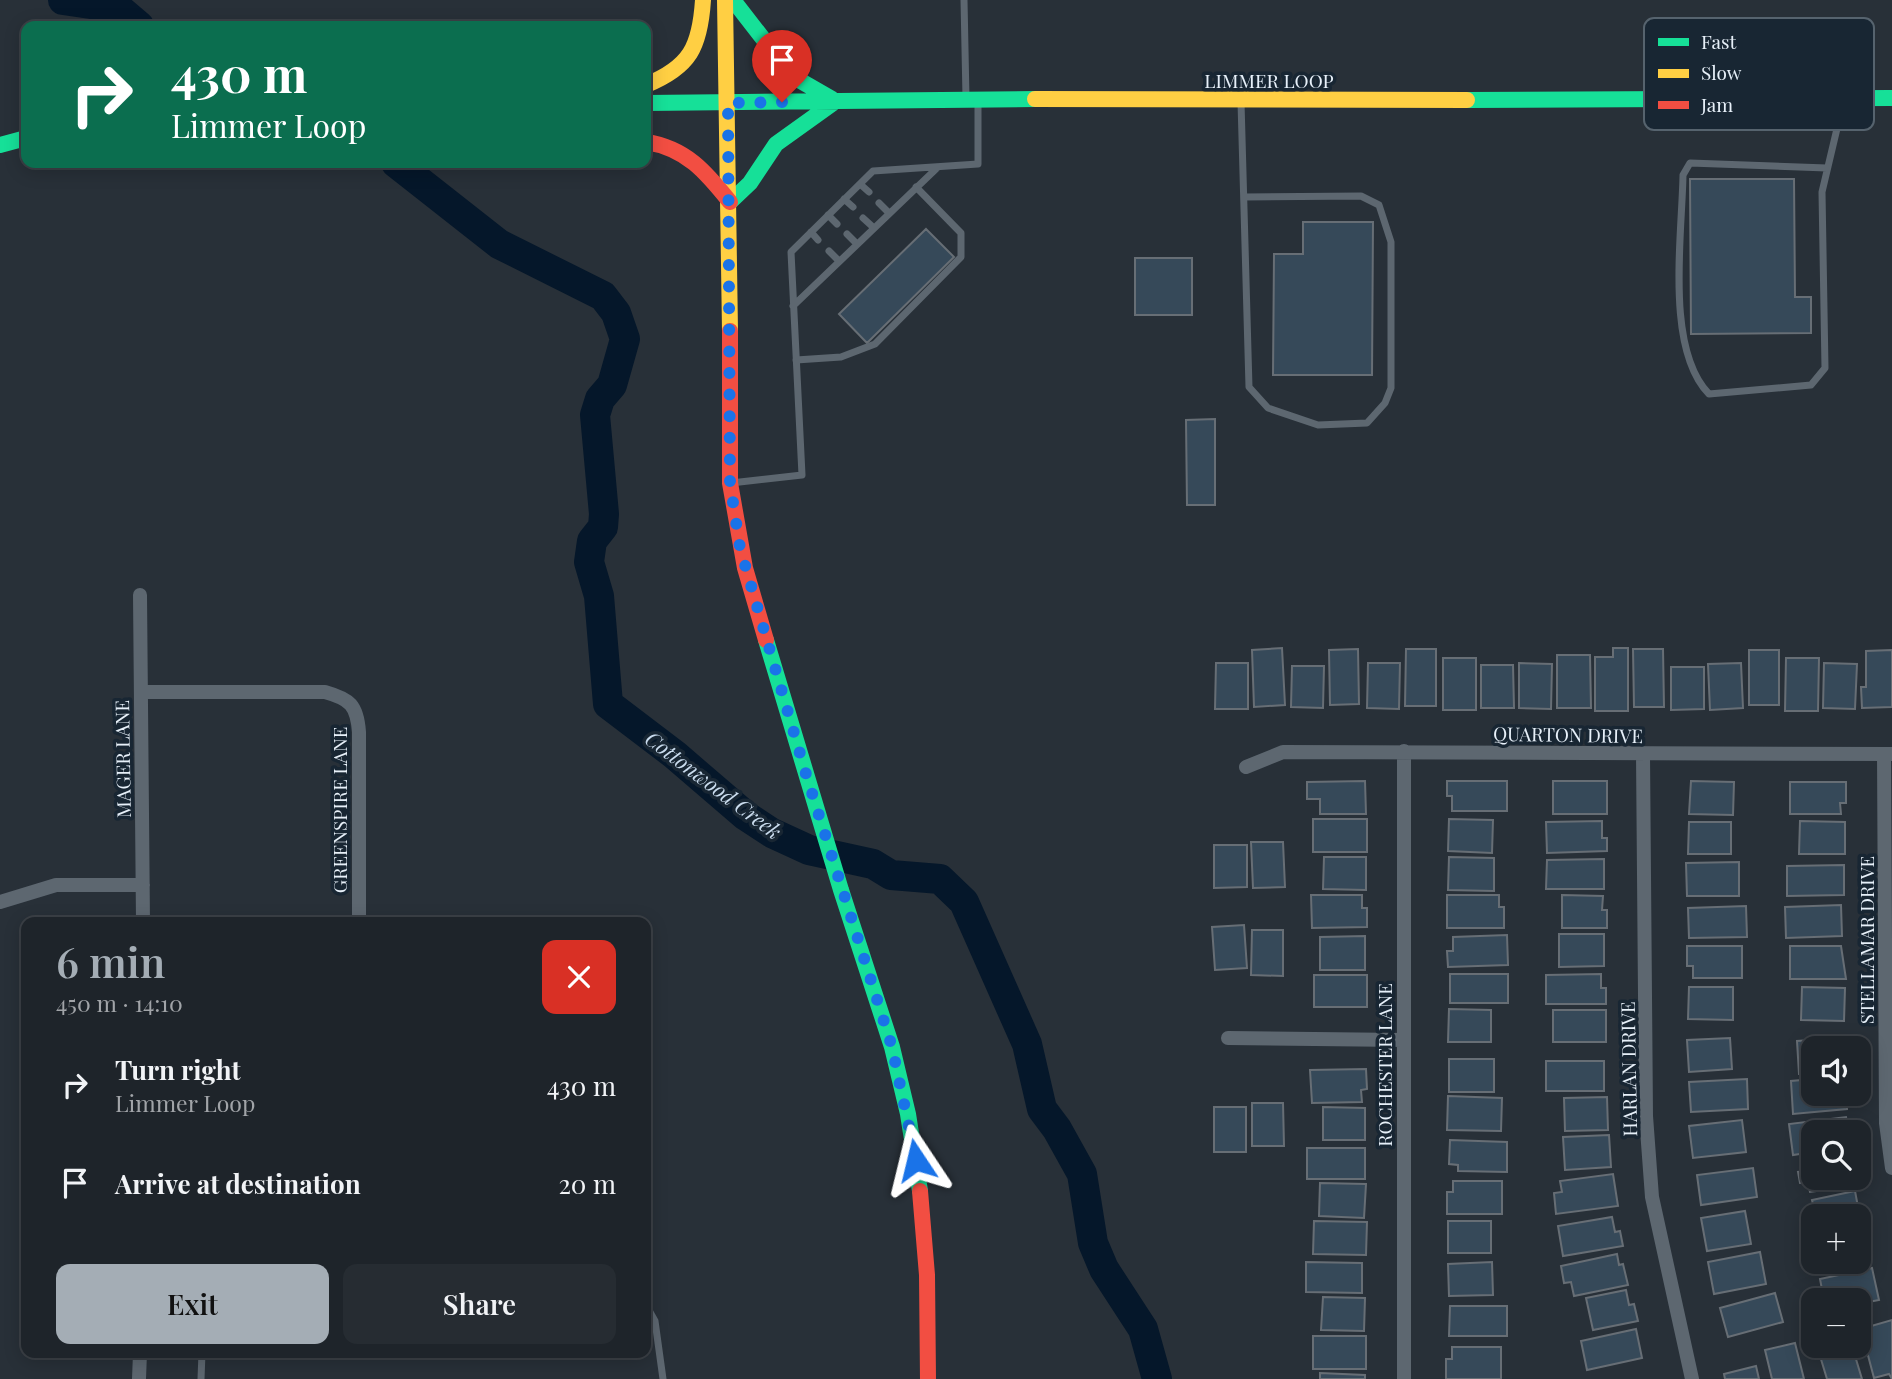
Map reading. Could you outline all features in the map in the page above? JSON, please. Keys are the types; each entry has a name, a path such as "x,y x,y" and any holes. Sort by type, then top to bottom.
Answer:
{"main road":[{"path":"651,83 672,74 693,52 700,40 703,0"},
{"path":"725,0 730,202 730,483 745,568 841,890 892,1047 910,1125 925,1234 928,1379"},
{"path":"730,202 750,183 776,144 836,101 792,76 733,0"},
{"name":"LIMMER LOOP","path":"1874,98 1892,98"},
{"name":"LIMMER LOOP","path":"651,103 972,99 1241,102 1644,99"},
{"path":"0,145 21,139"},
{"path":"651,143 669,145 695,160 730,202"}],"street":[{"name":"MAGER LANE","path":"140,594 143,917"},
{"name":"GREENSPIRE LANE","path":"141,692 325,692 347,698 358,711 359,917"},
{"name":"ROCHESTER LANE","path":"1404,751 1404,1379"},
{"name":"QUARTON DRIVE","path":"1246,767 1283,752 1888,754"},
{"name":"HARLAN DRIVE","path":"1643,754 1646,1116 1653,1197 1692,1379"},
{"name":"STELLAMAR DRIVE","path":"1888,754 1886,1123 1892,1168"},
{"path":"0,902 56,885 143,885"},
{"path":"1228,1038 1404,1040"},
{"path":"139,1379 140,1358"}],"lane":[{"path":"730,483 802,475 791,252 873,171 978,164 964,0"},
{"path":"1241,102 1249,387 1268,408 1318,425 1367,423 1385,404 1391,388 1391,242 1379,205 1361,196 1244,197"},
{"path":"1828,168 1690,163 1683,175 1680,334 1695,380 1709,394 1811,385 1825,368 1822,192 1828,168 1837,130"},
{"path":"793,306 937,167"},
{"path":"860,184 869,192"},
{"path":"796,360 841,357 875,344 961,257 961,233 916,187"},
{"path":"845,199 853,207"},
{"path":"879,203 889,213"},
{"path":"828,215 837,224"},
{"path":"863,218 874,228"},
{"path":"810,232 818,240"},
{"path":"847,234 857,244"},
{"path":"829,251 839,261"},
{"path":"651,1314 655,1321 663,1379"},
{"path":"201,1379 202,1358"}],"building":[{"path":"1690,179 1794,179 1795,297 1811,297 1811,333 1691,334"},
{"path":"1303,222 1373,222 1372,375 1273,375 1274,254 1303,254"},
{"path":"926,229 954,257 867,343 839,314"},
{"path":"1135,258 1192,258 1192,315 1135,315"},
{"path":"1215,419 1215,505 1187,505 1186,420"},
{"path":"1282,648 1285,705 1254,707 1252,650"},
{"path":"1613,648 1628,648 1628,711 1595,711 1595,657 1613,657"},
{"path":"1358,649 1359,704 1330,705 1329,650"},
{"path":"1406,649 1436,649 1436,706 1405,706"},
{"path":"1633,649 1663,649 1664,707 1634,707"},
{"path":"1749,650 1779,650 1779,705 1749,705"},
{"path":"1892,650 1892,707 1862,708 1861,687 1866,687 1866,651"},
{"path":"1557,655 1590,655 1591,708 1557,708"},
{"path":"1443,658 1476,658 1476,710 1443,710"},
{"path":"1786,658 1819,658 1818,711 1785,711"},
{"path":"1216,663 1248,663 1248,709 1215,709"},
{"path":"1368,663 1400,663 1399,709 1367,708"},
{"path":"1519,663 1552,664 1551,709 1519,708"},
{"path":"1741,663 1743,708 1710,710 1708,664"},
{"path":"1824,663 1857,664 1855,709 1823,708"},
{"path":"1481,665 1513,665 1514,708 1481,708"},
{"path":"1292,666 1324,666 1323,708 1291,707"},
{"path":"1671,667 1704,667 1704,709 1671,710"},
{"path":"1365,781 1366,814 1320,814 1320,799 1307,799 1307,782"},
{"path":"1447,781 1507,781 1507,811 1452,811 1452,796 1447,796"},
{"path":"1553,781 1607,781 1607,814 1553,814"},
{"path":"1691,781 1734,782 1733,815 1689,814"},
{"path":"1790,782 1846,782 1846,803 1840,803 1841,814 1790,814"},
{"path":"1313,819 1367,819 1367,852 1313,852"},
{"path":"1449,819 1493,820 1492,853 1448,851"},
{"path":"1602,821 1602,838 1607,838 1607,851 1547,853 1546,822"},
{"path":"1800,821 1845,822 1845,854 1799,854"},
{"path":"1689,822 1731,822 1731,854 1688,854"},
{"path":"1251,842 1283,842 1285,887 1253,888"},
{"path":"1214,845 1247,845 1247,887 1214,888"},
{"path":"1324,857 1366,857 1366,890 1323,889"},
{"path":"1449,857 1494,858 1494,891 1448,890"},
{"path":"1604,859 1604,889 1546,889 1547,860"},
{"path":"1739,862 1739,896 1687,896 1686,863"},
{"path":"1844,865 1844,895 1787,896 1787,866"},
{"path":"1311,895 1362,895 1362,908 1367,908 1367,927 1312,928"},
{"path":"1447,895 1499,895 1499,907 1504,907 1504,928 1447,928"},
{"path":"1562,895 1603,896 1602,910 1607,910 1607,928 1562,928"},
{"path":"1841,905 1842,936 1786,938 1785,907"},
{"path":"1746,906 1747,937 1689,938 1688,908"},
{"path":"1244,925 1247,968 1215,970 1212,927"},
{"path":"1252,930 1283,930 1283,976 1251,975"},
{"path":"1559,934 1604,934 1604,966 1559,967"},
{"path":"1507,935 1508,965 1448,967 1447,951 1453,951 1453,937"},
{"path":"1365,936 1365,970 1320,970 1320,937"},
{"path":"1687,946 1742,946 1742,978 1693,978 1693,966 1687,966"},
{"path":"1790,946 1841,946 1846,979 1790,979"},
{"path":"1450,974 1508,974 1508,1003 1450,1003"},
{"path":"1601,974 1601,988 1606,988 1606,1004 1546,1004 1546,975"},
{"path":"1314,975 1367,975 1367,1007 1314,1007"},
{"path":"1689,987 1733,987 1733,1020 1688,1019"},
{"path":"1802,987 1845,988 1844,1021 1801,1020"},
{"path":"1449,1009 1491,1010 1491,1042 1448,1042"},
{"path":"1553,1010 1606,1010 1606,1042 1553,1042"},
{"path":"1730,1038 1732,1069 1689,1072 1687,1040"},
{"path":"1797,1041 1801,1041 1801,1074 1799,1074"},
{"path":"1449,1059 1494,1059 1494,1092 1449,1092"},
{"path":"1546,1061 1604,1061 1604,1091 1546,1091"},
{"path":"1366,1069 1367,1089 1361,1090 1362,1102 1312,1103 1310,1070"},
{"path":"1747,1079 1748,1109 1691,1112 1689,1082"},
{"path":"1801,1080 1801,1106 1847,1106 1847,1109 1793,1114 1791,1081"},
{"path":"1448,1096 1502,1098 1501,1131 1447,1130"},
{"path":"1607,1097 1608,1130 1565,1131 1564,1098"},
{"path":"1252,1103 1283,1103 1284,1146 1252,1146"},
{"path":"1214,1107 1246,1107 1246,1152 1214,1152"},
{"path":"1323,1107 1365,1108 1365,1140 1323,1140"},
{"path":"1846,1117 1846,1120 1822,1120"},
{"path":"1742,1120 1746,1152 1693,1158 1689,1126"},
{"path":"1801,1123 1801,1154 1793,1155 1789,1124"},
{"path":"1609,1135 1611,1167 1565,1170 1563,1137"},
{"path":"1450,1140 1507,1142 1507,1172 1458,1171 1458,1165 1449,1164"},
{"path":"1307,1148 1365,1148 1365,1179 1307,1179"},
{"path":"1753,1168 1757,1197 1701,1205 1697,1175"},
{"path":"1613,1174 1618,1206 1556,1214 1554,1193 1562,1192 1560,1181"},
{"path":"1453,1181 1502,1181 1502,1214 1447,1214 1447,1192 1453,1192"},
{"path":"1320,1183 1366,1184 1364,1218 1319,1216"},
{"path":"1855,1191 1857,1204 1813,1204 1812,1200"},
{"path":"1745,1211 1751,1244 1707,1251 1701,1218"},
{"path":"1612,1217 1615,1232 1620,1231 1623,1246 1563,1256 1558,1226"},
{"path":"1314,1221 1367,1222 1366,1255 1313,1254"},
{"path":"1448,1221 1491,1221 1491,1253 1448,1253"},
{"path":"1760,1252 1766,1284 1714,1294 1708,1262"},
{"path":"1617,1254 1619,1265 1623,1264 1628,1285 1574,1296 1571,1282 1564,1283 1561,1266"},
{"path":"1306,1262 1362,1263 1362,1293 1306,1292"},
{"path":"1492,1262 1493,1295 1449,1296 1448,1264"},
{"path":"1871,1268 1879,1300 1871,1302 1871,1288 1822,1288 1820,1279 1844,1274 1871,1274"},
{"path":"1626,1290 1629,1305 1634,1304 1638,1321 1593,1330 1586,1298"},
{"path":"1775,1293 1783,1322 1728,1337 1720,1308"},
{"path":"1323,1297 1365,1298 1364,1331 1321,1330"},
{"path":"1450,1306 1507,1306 1507,1336 1449,1336"},
{"path":"1892,1320 1892,1379 1889,1374 1874,1378 1869,1358 1871,1358 1871,1326"},
{"path":"1636,1329 1642,1358 1587,1370 1581,1341"},
{"path":"1313,1336 1366,1336 1366,1369 1313,1369"},
{"path":"1795,1343 1804,1379 1772,1379 1765,1350"},
{"path":"1452,1347 1501,1347 1501,1379 1446,1379 1446,1359 1452,1359"},
{"path":"1821,1358 1856,1358 1862,1379 1827,1379"},
{"path":"1756,1366 1759,1379 1725,1379 1724,1374"},
{"path":"1320,1373 1365,1375 1365,1379 1320,1379"}],"waterway":[{"name":"Cottonwood Creek","path":"63,0 118,8 133,21"},
{"name":"Cottonwood Creek","path":"402,168 499,244 603,296 616,313 625,339 612,385 600,399 595,415 604,514 603,527 592,541 589,562 599,596 608,704 675,755 746,816 772,833 809,850 873,864 891,875 940,879 964,902 1027,1044 1042,1109 1057,1129 1082,1174 1093,1243 1104,1269 1143,1329 1157,1379"}],"traffic: fast":[{"path":"733,0 792,76 832,99"},
{"path":"1874,98 1892,98"},
{"path":"651,103 1035,99"},
{"path":"1467,100 1644,99"},
{"path":"730,202 750,183 776,144 836,101"},
{"path":"0,145 21,139"},
{"path":"766,640 841,890 892,1047 908,1114 920,1191"}],"traffic: slow":[{"path":"651,83 673,71 690,53 699,31 703,0"},
{"path":"725,0 730,331"},
{"path":"1035,99 1467,100"}],"traffic: jam":[{"path":"651,143 673,150 694,163 730,202"},
{"path":"730,331 730,483 745,568 766,640"},
{"path":"920,1191 927,1275 928,1379"}],"route":[{"path":"782,102 728,103 730,483 745,568 841,890 892,1047 916,1160"}]}
